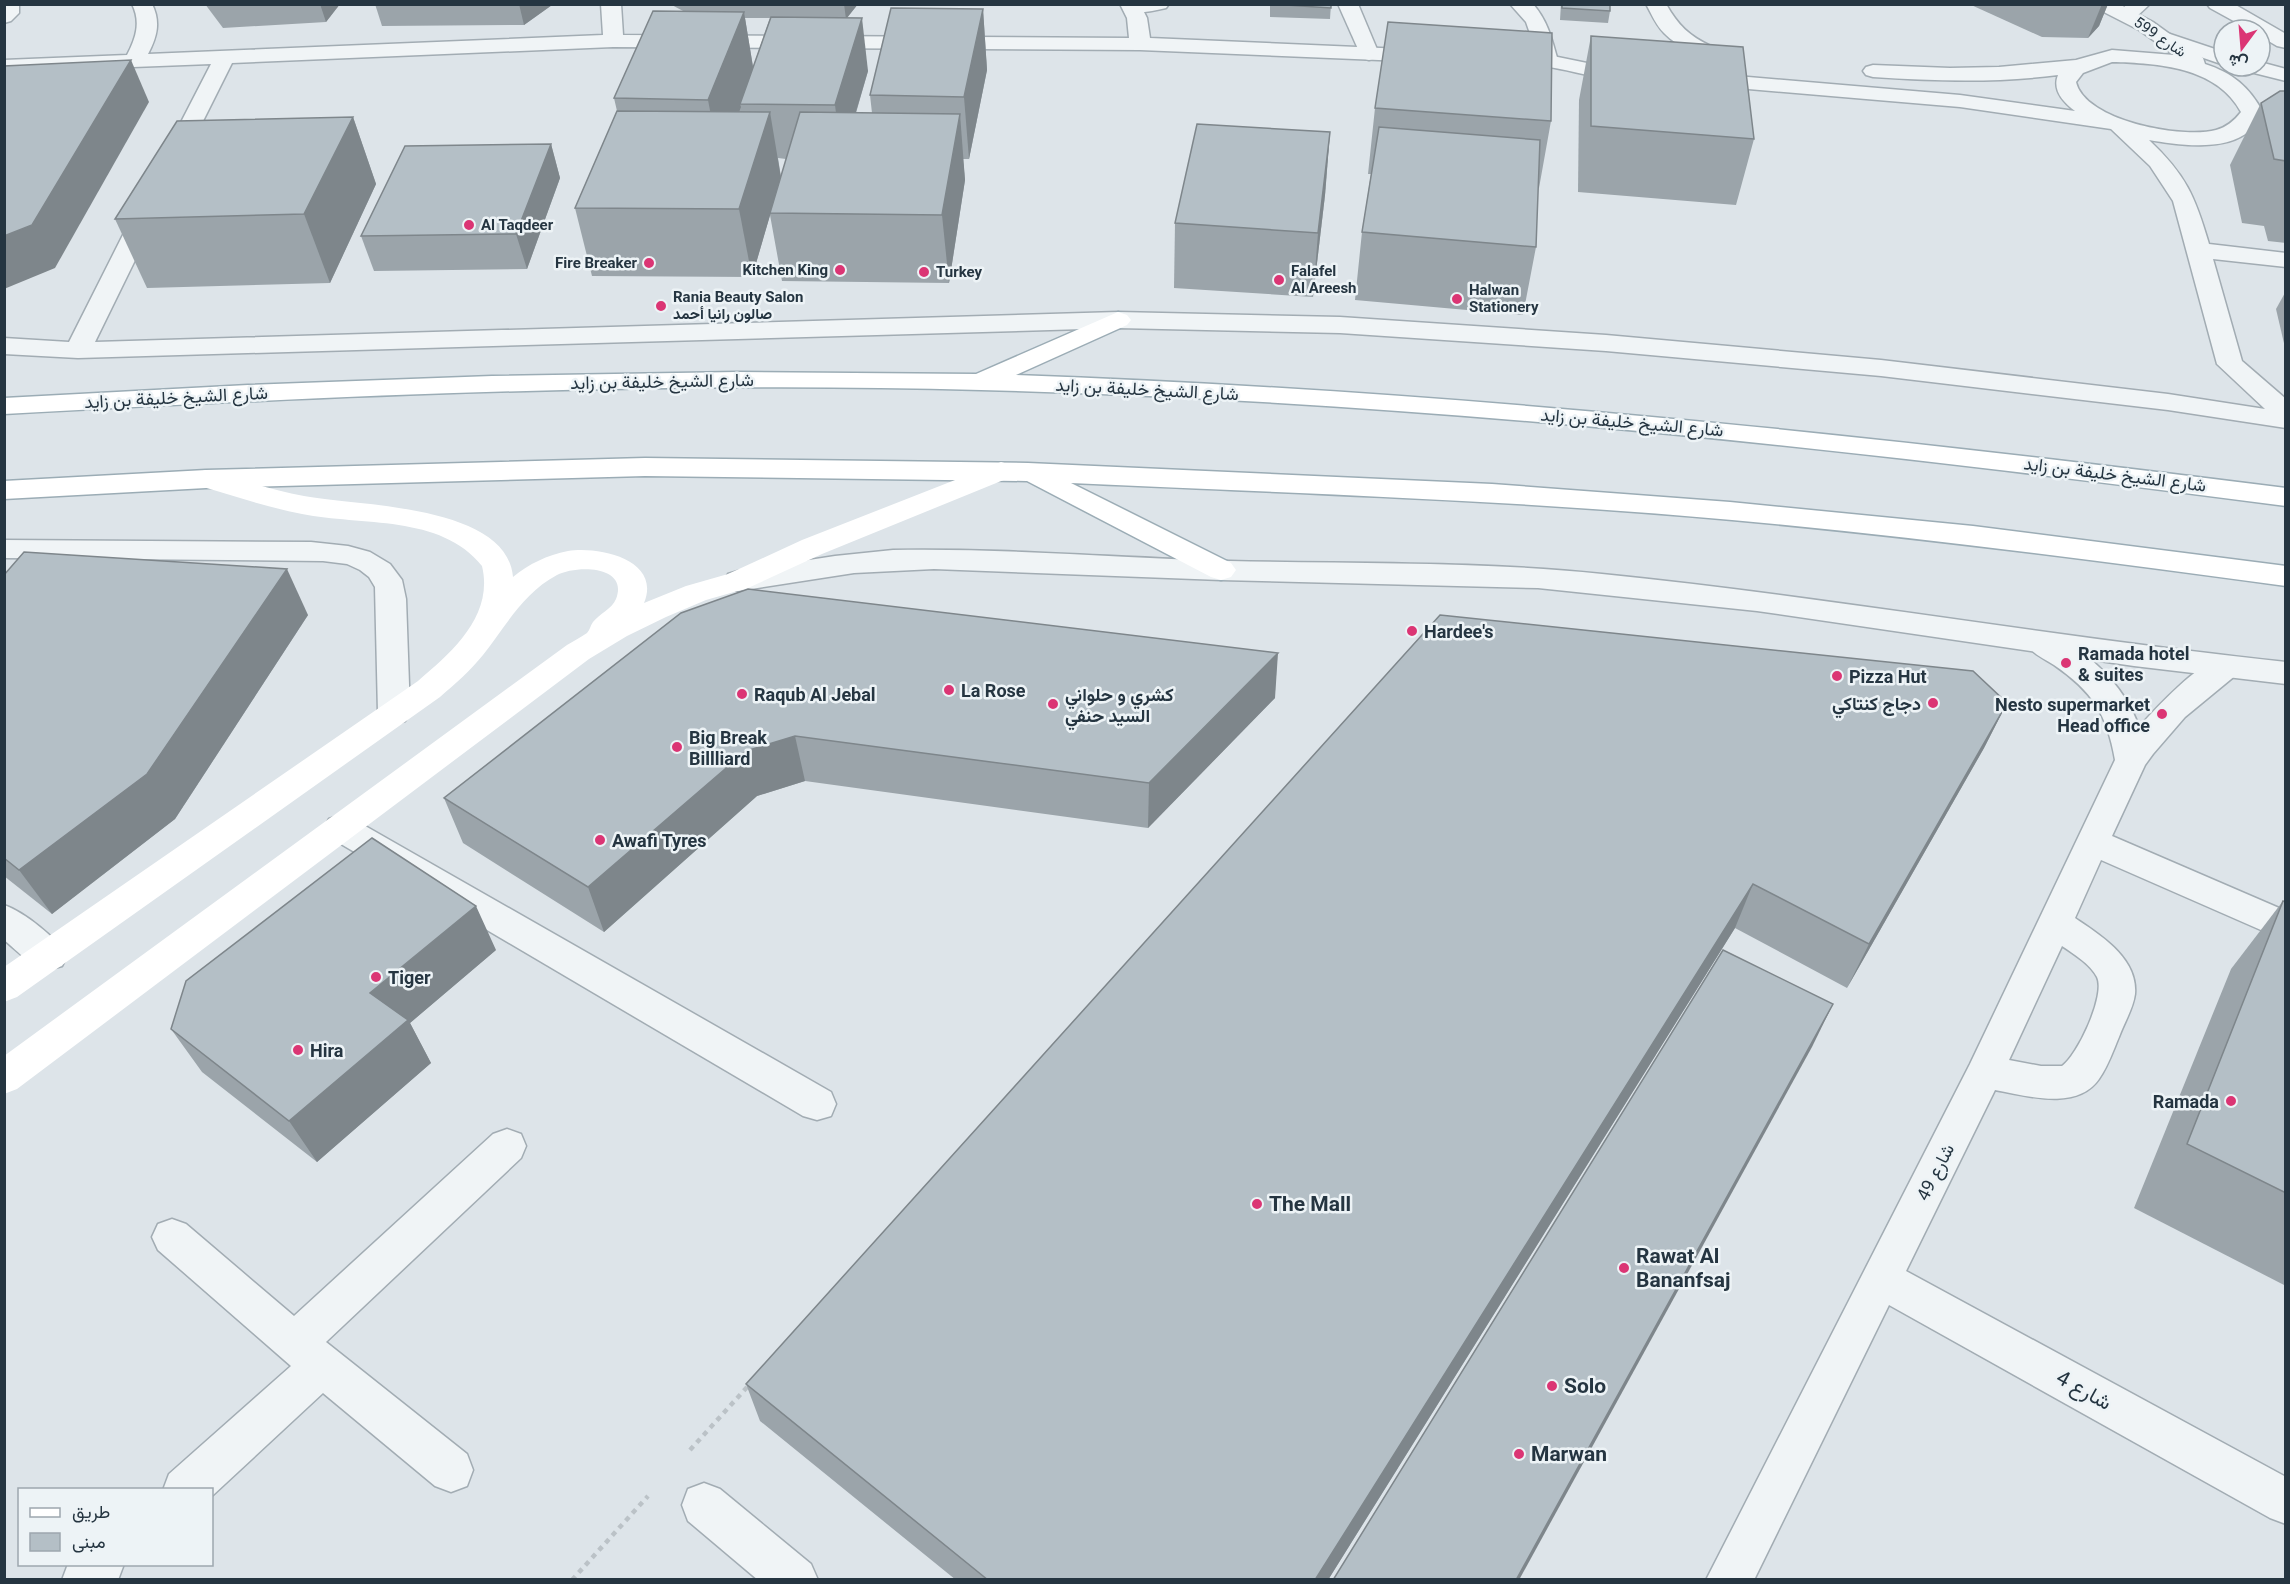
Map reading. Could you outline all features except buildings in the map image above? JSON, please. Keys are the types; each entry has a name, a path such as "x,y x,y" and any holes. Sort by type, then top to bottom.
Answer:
{"main road":[{"path":"980,382 1118,320"},
{"name":"شارع الشيخ خليفة بن زايد","path":"4,406 238,393 582,382 758,380 980,382 1331,398 1586,417 1813,438 2023,462 2286,497"},
{"path":"4,490 206,479 645,467 1015,472 1492,493 1730,511 1973,535 2286,576"},
{"path":"578,652 655,609 696,593 738,581 812,547 1015,472 1221,570"},
{"path":"4,987 429,689 476,643 490,620 498,598 499,578 494,560 479,545 457,531 414,520 304,506 206,479"},
{"path":"4,1078 578,652 621,614 630,600 633,586 627,574 615,564 587,559 556,564 524,585 490,620"}],"street":[{"path":"4,17 9,14 9,4"},
{"path":"135,59 144,44 147,32 147,20 142,4"},
{"path":"611,4 614,22 613,41"},
{"path":"1140,44 1137,18 1132,6 1159,4"},
{"path":"1348,4 1369,54"},
{"path":"1520,4 1529,10 1536,22 1548,61"},
{"name":"شارع 599","path":"2094,4 2135,38 2139,50 2137,56"},
{"name":"شارع 599","path":"2103,4 2133,10 2164,38 2212,66"},
{"path":"2217,4 2284,42"},
{"path":"1653,39 1660,29 1659,12"},
{"path":"1659,12 1673,32 1689,43 1745,62 1673,67 1960,101 2114,124 2169,137 2266,132"},
{"path":"4,66 613,41 1140,44 1453,57"},
{"path":"1548,61 1584,54 1636,54"},
{"path":"78,350 225,56"},
{"path":"1859,70 1952,76 1996,76 2076,66 2091,59 2137,56 2212,69"},
{"path":"1489,58 1548,61 1587,69 1653,75"},
{"path":"2076,66 2067,75 2066,86 2073,99 2088,111 2114,124 2160,162 2175,181 2185,201 2199,249 2218,377"},
{"path":"2185,201 2195,166 2227,134 2248,123 2252,112 2249,101 2227,78"},
{"path":"2234,78 2266,94"},
{"path":"2199,249 2286,260"},
{"path":"4,346 78,350 1118,320 1340,325 1606,343 1881,368 2168,402 2286,420"},
{"path":"2168,402 2194,394 2218,377"},
{"path":"2218,377 2286,413"},
{"path":"4,549 300,551 344,554 362,559 378,569 388,581 391,599 394,712"},
{"path":"738,581 833,566 900,560 1521,577 1680,592 1842,611 2040,642 2286,673"},
{"path":"2040,642 2081,669 2108,695 2122,716 2129,738 2132,760"},
{"name":"شارع 49","path":"1729,1580 1985,1072 2132,760 2150,733 2173,708 2225,667"},
{"path":"341,828 817,1104"},
{"path":"2093,842 2286,927"},
{"path":"4,918 49,956"},
{"path":"1985,1072 2054,1082 2071,1080 2082,1073 2090,1062 2114,1003 2117,991 2115,978 2108,965 2097,953 2056,923"},
{"path":"187,1488 309,1354 507,1146"},
{"path":"172,1237 309,1354 451,1470"},
{"name":"شارع 4","path":"1881,1279 2286,1502"},
{"path":"704,1505 795,1580"},
{"path":"85,1580 99,1566"}],"path":[{"path":"682,1458 754,1379"},
{"path":"572,1580 651,1493"}],"place":[{"name":"Al Taqdeer","path":"469,225"},
{"name":"Fire Breaker","path":"649,263"},
{"name":"Kitchen King","path":"840,270"},
{"name":"Turkey","path":"924,272"},
{"name":"Falafel Al Areesh","path":"1279,280"},
{"name":"Halwan Stationery","path":"1457,299"},
{"name":"Rania Beauty Salon صالون رانيا أحمد","path":"661,306"},
{"name":"Hardee's","path":"1412,631"},
{"name":"Ramada hotel & suites","path":"2066,663"},
{"name":"Pizza Hut","path":"1837,676"},
{"name":"La Rose","path":"949,690"},
{"name":"Raqub Al Jebal","path":"742,694"},
{"name":"دجاج كنتاكي","path":"1933,703"},
{"name":"كشري و حلواني السيد حنفي","path":"1053,704"},
{"name":"Nesto supermarket Head office","path":"2162,714"},
{"name":"Big Break Billliard","path":"677,747"},
{"name":"Awafi Tyres","path":"600,840"},
{"name":"Tiger","path":"376,977"},
{"name":"Hira","path":"298,1050"},
{"name":"Ramada","path":"2231,1101"},
{"name":"The Mall","path":"1257,1204"},
{"name":"Rawat Al Bananfsaj","path":"1624,1268"},
{"name":"Solo","path":"1552,1386"},
{"name":"Marwan","path":"1519,1454"}]}
